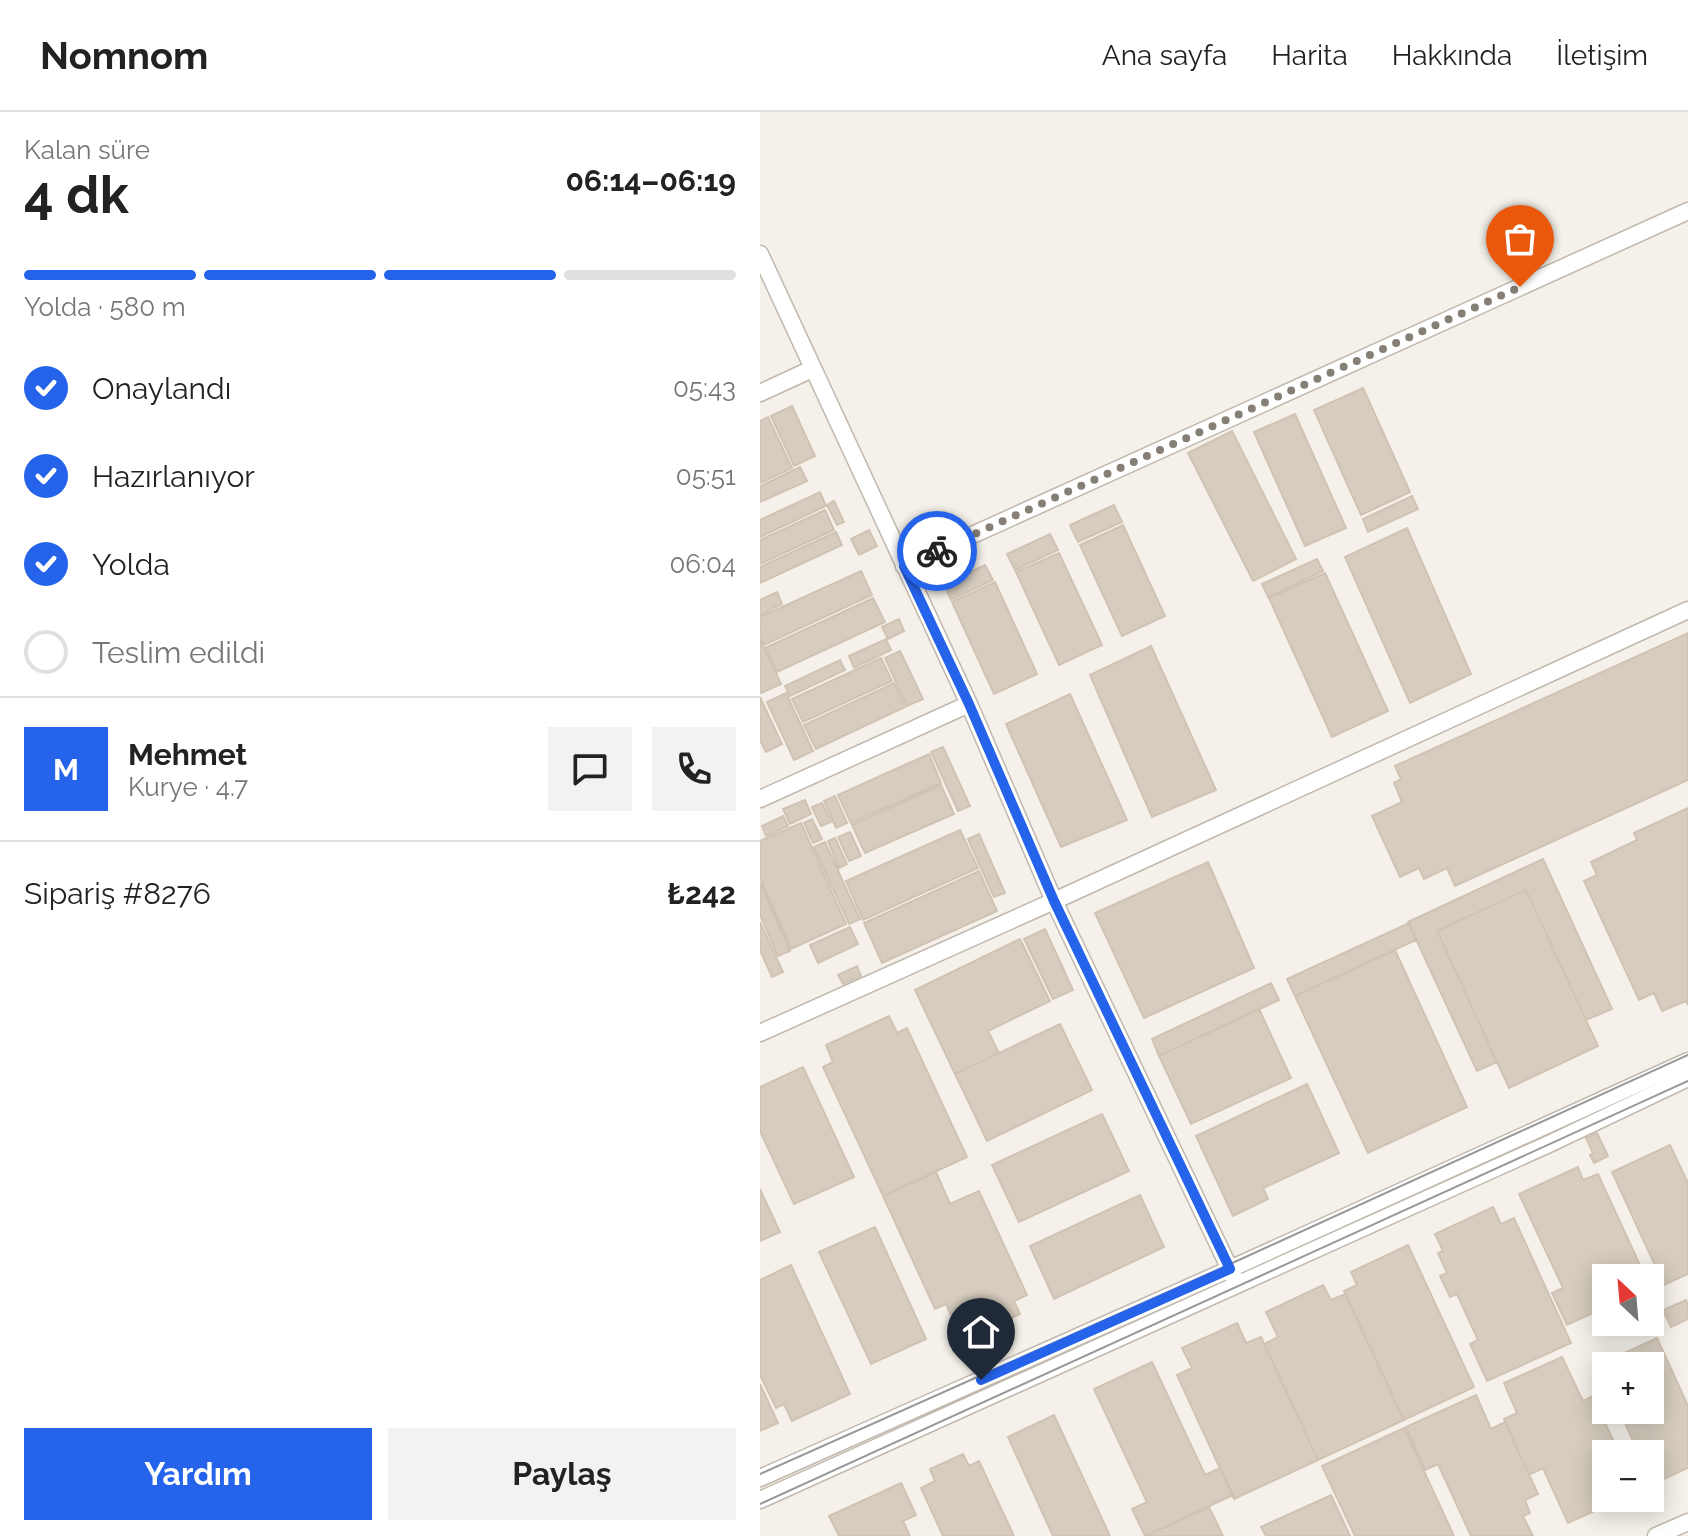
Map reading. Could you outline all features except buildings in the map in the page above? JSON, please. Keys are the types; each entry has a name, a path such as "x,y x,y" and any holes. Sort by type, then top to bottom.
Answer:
{"street":[{"path":"904,566 1688,211"},
{"path":"760,254 969,704 1054,901 1233,1277"},
{"path":"760,393 812,369"},
{"path":"760,1033 1688,610"},
{"path":"760,799 969,704"},
{"path":"760,1500 1688,1061"},
{"path":"760,1478 1549,1144 1688,1078"},
{"path":"1656,1536 1688,1522"}],"tram line":[{"path":"760,1474 1688,1055"},
{"path":"760,1504 1688,1081"}],"way so far":[{"path":"937,551 1520,287"}],"route":[{"path":"937,551 904,566 969,704 1054,901 1230,1269 981,1380"}]}
